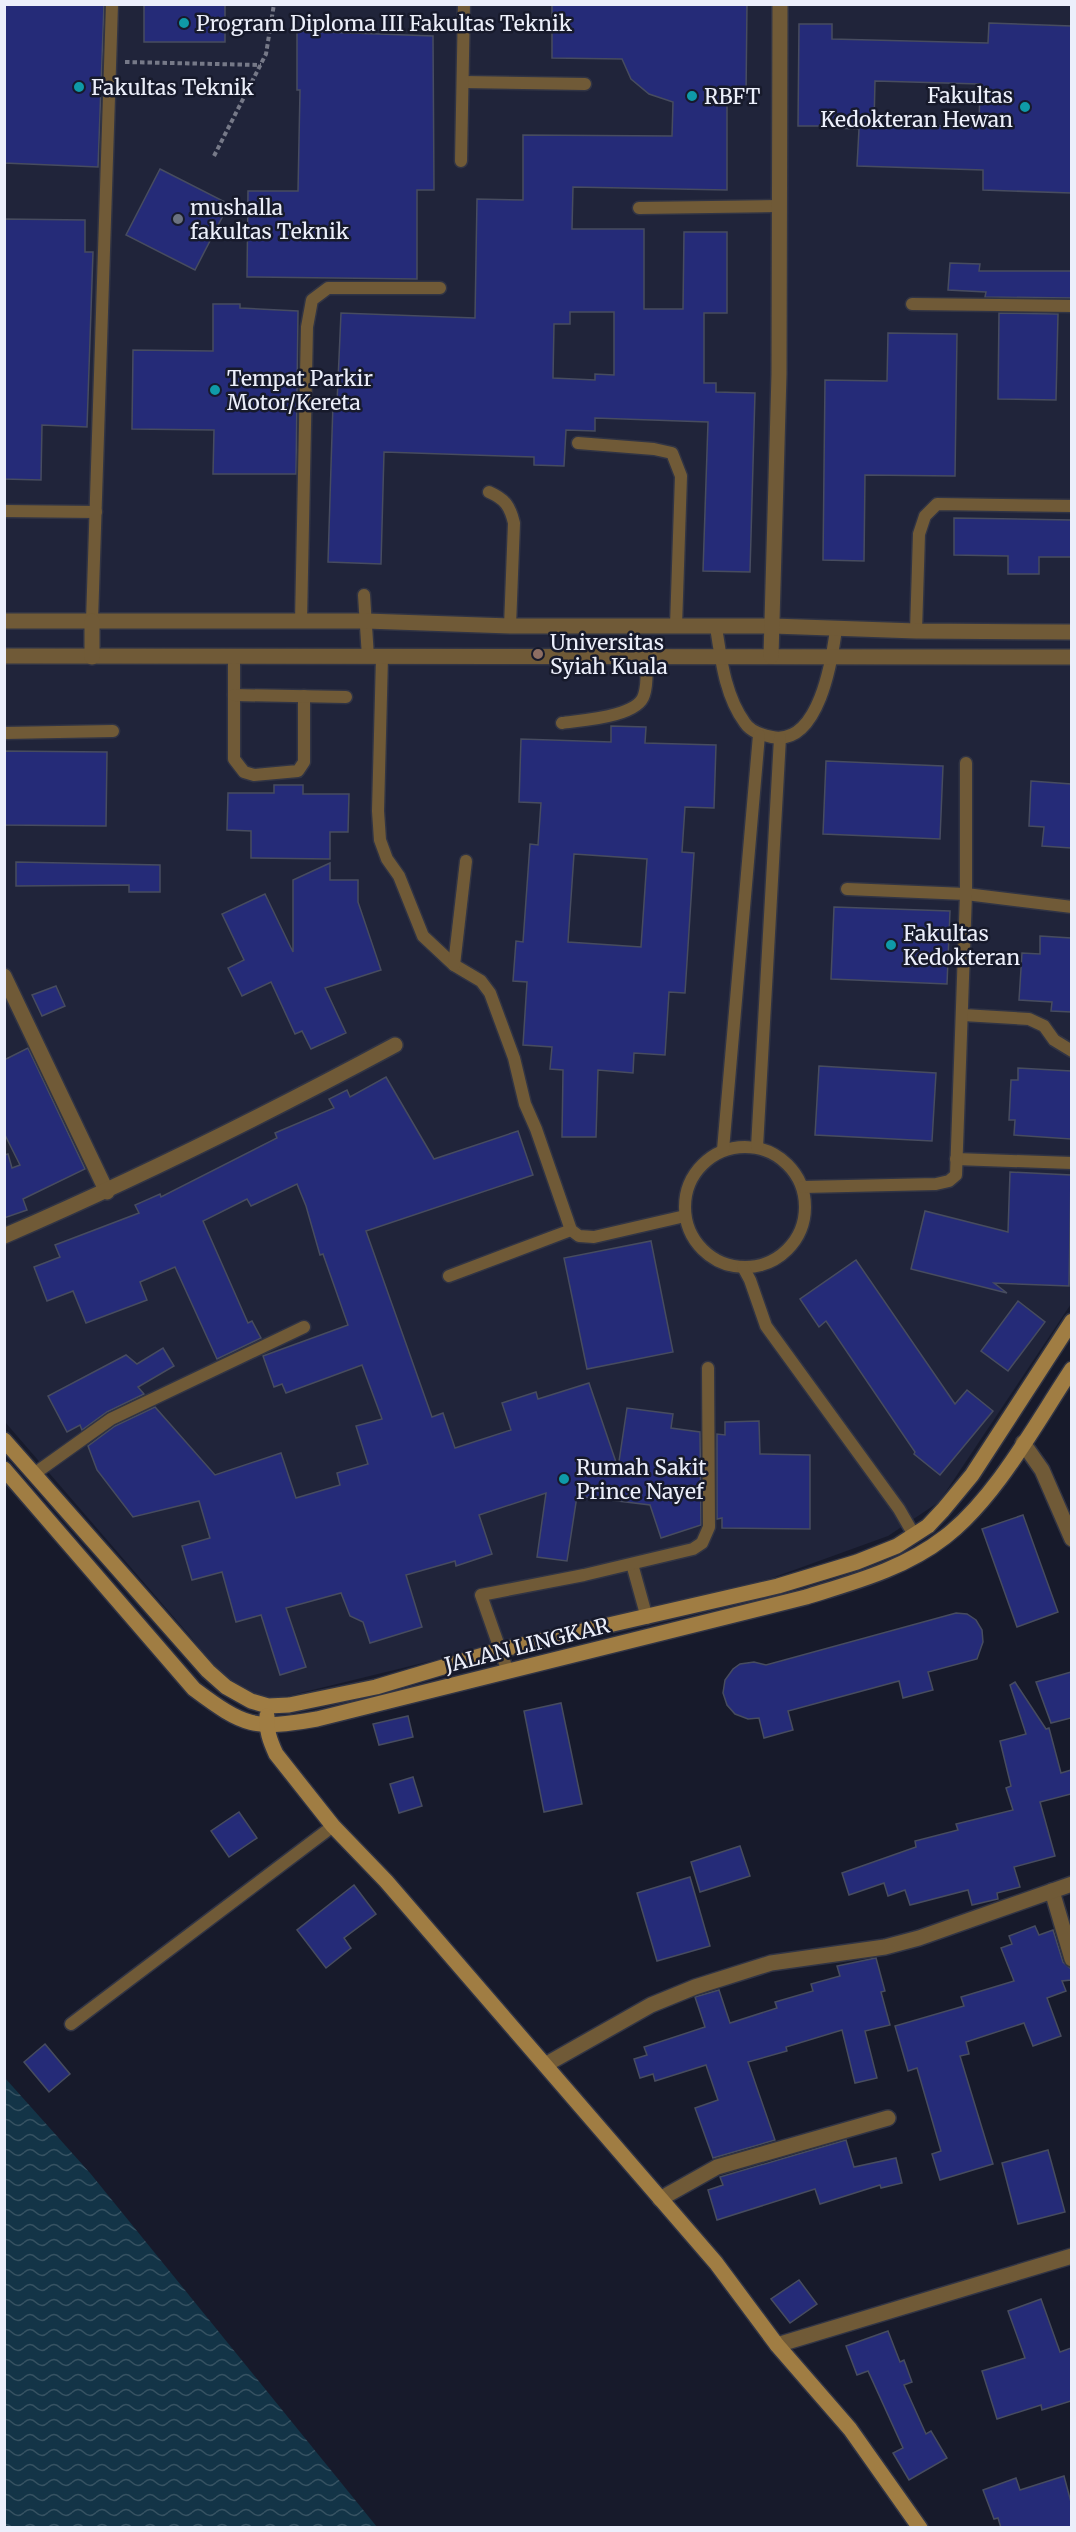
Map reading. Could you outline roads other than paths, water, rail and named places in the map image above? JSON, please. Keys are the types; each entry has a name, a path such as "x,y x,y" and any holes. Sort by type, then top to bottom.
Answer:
{"street":[{"path":"771,656 779,374 780,4"},
{"path":"4,621 366,621 510,626 773,626 916,631 1071,632"},
{"path":"92,621 92,657"},
{"path":"4,656 1071,657"},
{"path":"4,976 107,1192"},
{"path":"4,1236 107,1192 275,1110 395,1045"},
{"path":"4,1440 208,1671 226,1687 251,1701 268,1706 289,1705 354,1692 500,1650 647,1618 832,1571 897,1546 944,1510 972,1475 1071,1321"},
{"name":"JALAN LINGKAR","path":"4,1469 194,1689 237,1718 266,1726 316,1719 508,1672 806,1597 870,1578 929,1548 962,1524 996,1482 1071,1369"},
{"path":"1023,1443 1042,1470 1071,1539"},
{"path":"268,1706 266,1726 276,1754 333,1826 386,1881 716,2263 777,2345 850,2429 920,2528"},
{"path":"545,2065 651,2005 695,1988 771,1963 885,1947 919,1938 1071,1884"},
{"path":"1052,1891 1071,1959"},
{"path":"660,2199 717,2167 888,2118"},
{"path":"777,2345 1071,2256"}],"lane":[{"path":"92,621 112,4"},
{"path":"461,161 464,4"},
{"path":"464,82 585,84"},
{"path":"639,208 779,206"},
{"path":"301,622 307,327 312,300 328,288 440,288"},
{"path":"912,304 1071,306"},
{"path":"578,443 654,448 672,453 681,476 676,626"},
{"path":"489,492 501,498 510,507 514,523 510,626"},
{"path":"916,631 919,534 925,516 937,504 1071,506"},
{"path":"4,511 96,512"},
{"path":"364,595 366,621 375,657 380,840 387,859 399,876 423,936 454,965 481,981 490,993 514,1058 525,1104 571,1230 579,1236 594,1237 685,1216"},
{"path":"716,627 720,658 734,703 746,725 759,735 780,738 795,733 817,707 828,678 836,629"},
{"path":"234,657 234,759 244,772 254,775 298,771 304,762 304,696"},
{"path":"562,723 627,711 639,704 644,695 647,657"},
{"path":"234,695 346,697"},
{"path":"4,733 113,731"},
{"path":"723,1150 759,735"},
{"path":"757,1147 780,738"},
{"path":"802,1187 936,1184 949,1181 956,1175 966,894 966,763"},
{"path":"454,965 466,861"},
{"path":"847,888 966,894 1071,907"},
{"path":"963,1016 1029,1019 1044,1026 1054,1040 1071,1051"},
{"path":"740,1146 757,1147 777,1155 793,1169 802,1187 806,1206 803,1226 794,1243 780,1256 762,1265 743,1267 722,1263 705,1252 691,1236 685,1216 685,1196 692,1176 706,1160 723,1150 740,1146"},
{"path":"956,1159 1071,1163"},
{"path":"449,1276 571,1230"},
{"path":"743,1267 750,1280 766,1326 892,1499 914,1535"},
{"path":"34,1474 111,1419 304,1327"},
{"path":"508,1672 481,1594 693,1550 702,1543 709,1527 708,1368"},
{"path":"632,1564 647,1618"},
{"path":"71,2024 333,1826"}],"water":[{"path":"5,2078 90,2173 377,2527 5,2527"}],"place":[{"name":"Program Diploma III Fakultas Teknik","path":"184,23"},
{"name":"Fakultas Teknik","path":"79,87"},
{"name":"RBFT","path":"692,96"},
{"name":"Fakultas Kedokteran Hewan","path":"1025,107"},
{"name":"mushalla fakultas Teknik","path":"178,219"},
{"name":"Tempat Parkir Motor/Kereta","path":"215,390"},
{"name":"Universitas Syiah Kuala","path":"538,654"},
{"name":"Fakultas Kedokteran","path":"891,945"},
{"name":"Rumah Sakit Prince Nayef","path":"564,1479"}]}
